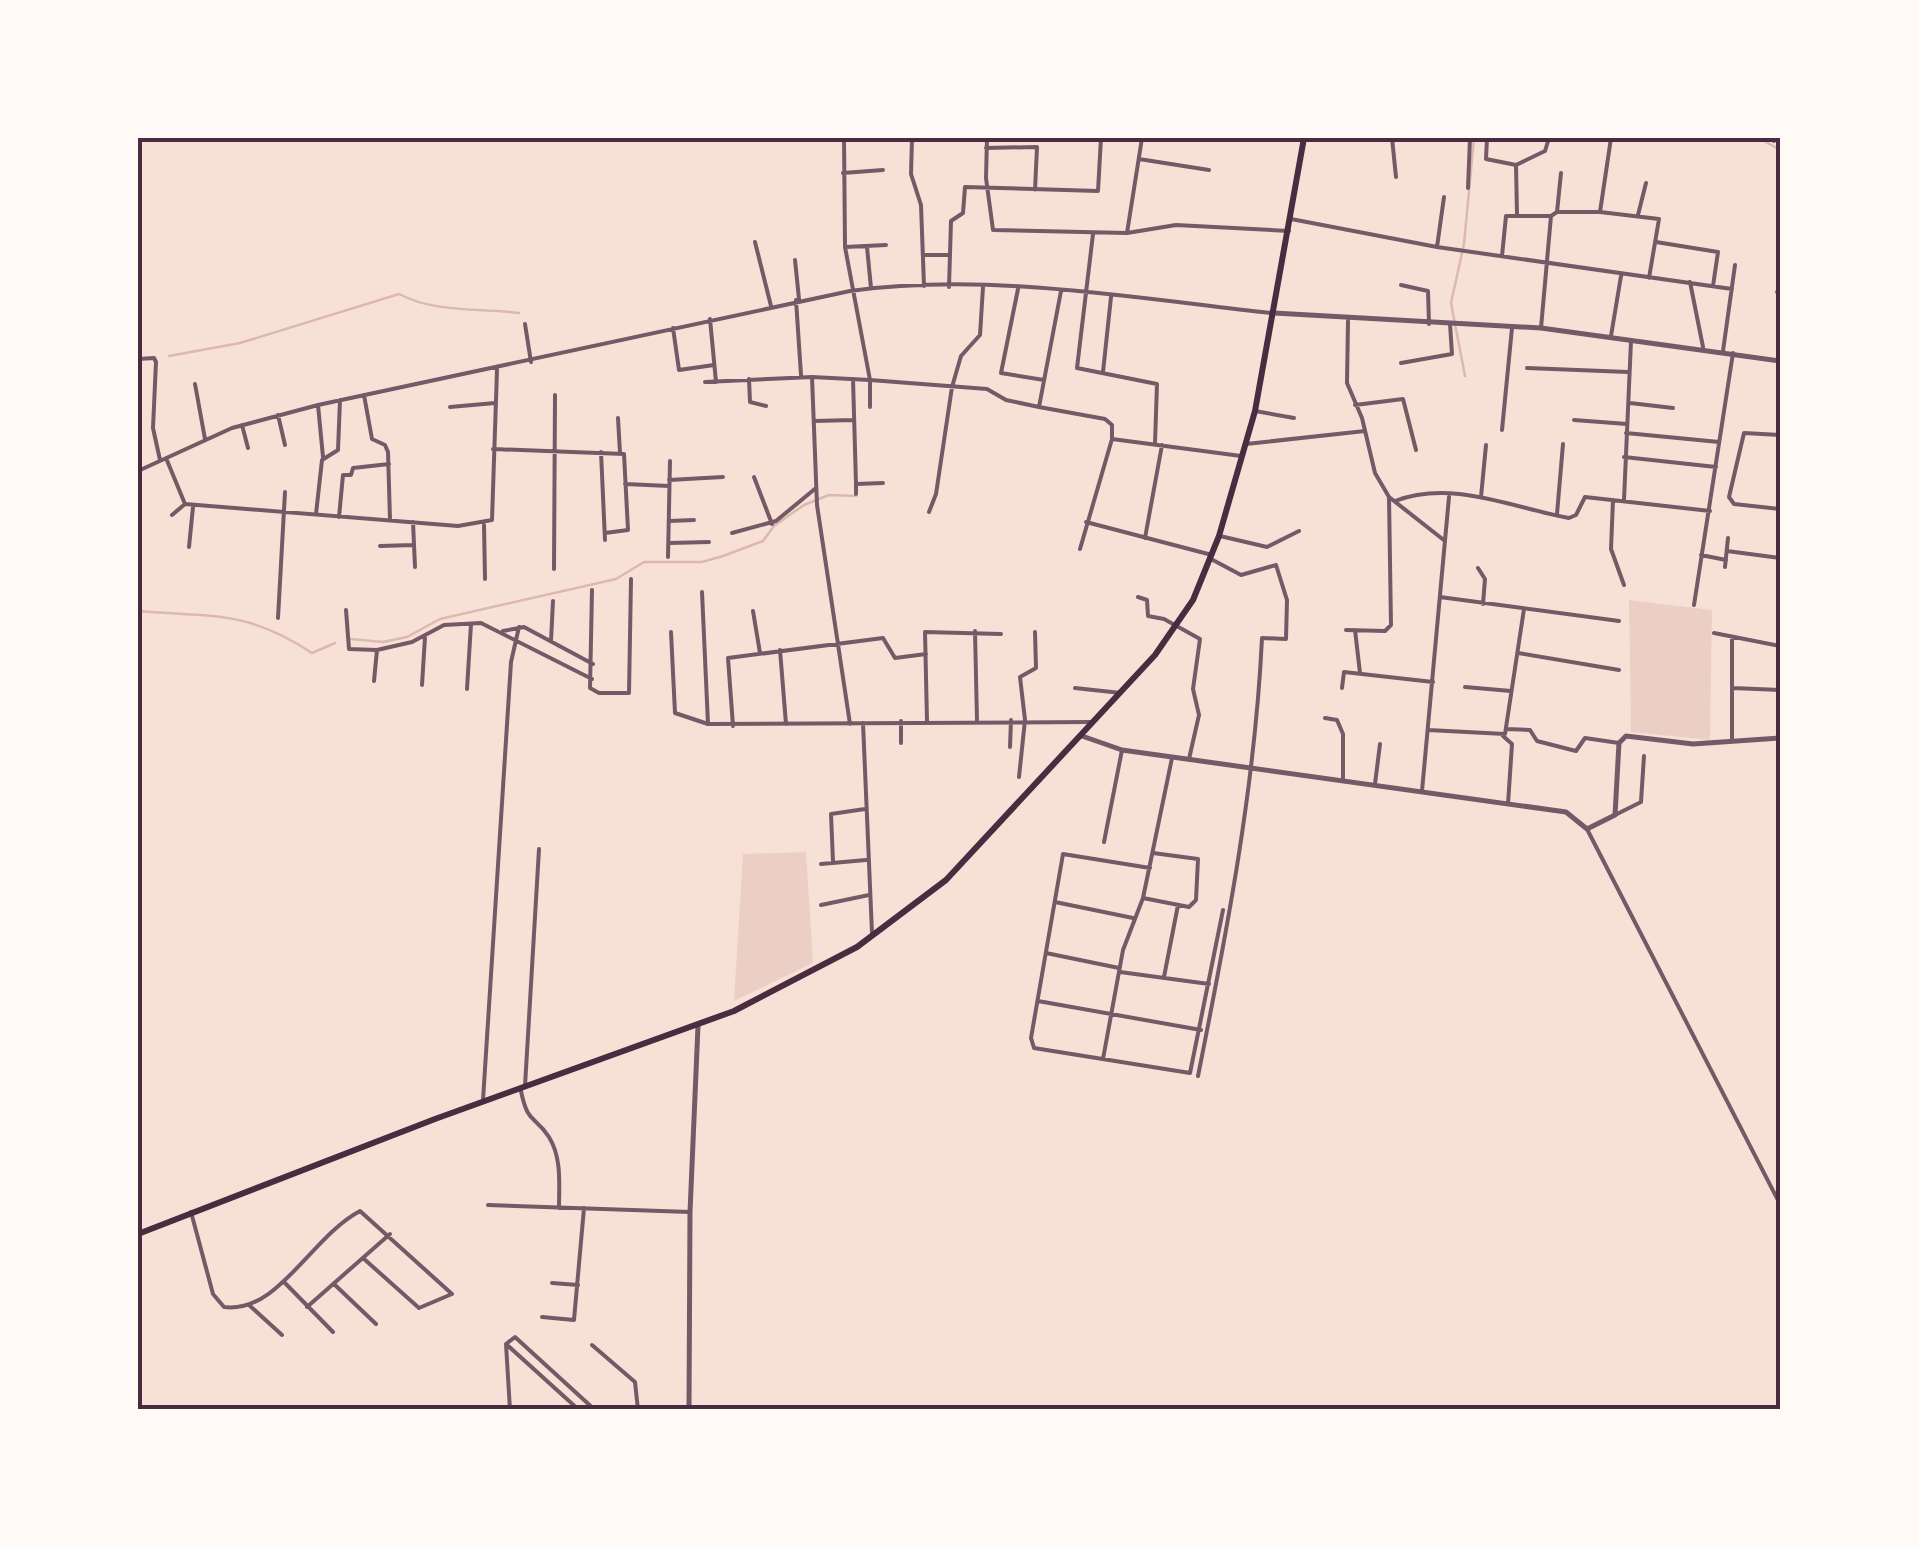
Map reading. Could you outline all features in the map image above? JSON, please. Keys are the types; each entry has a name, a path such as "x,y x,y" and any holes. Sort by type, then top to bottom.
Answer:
{"main road":[{"path":"138,1234 522,1087 698,1026 772,994 872,938 946,880 1095,722 1176,629 1212,557 1255,411 1304,138"}],"street":[{"path":"844,138 844,247 870,380 870,408"},
{"path":"912,138 911,174 921,205 924,286"},
{"path":"987,138 992,230 1093,234 1176,225 1289,231"},
{"path":"1022,138 1022,147"},
{"path":"949,287 951,221 963,213 964,189 972,184 1098,191 1101,138"},
{"path":"1127,233 1142,138"},
{"path":"1392,138 1396,178"},
{"path":"1468,188 1470,138"},
{"path":"1487,138 1486,159 1516,165 1545,151 1549,138"},
{"path":"1600,212 1611,138"},
{"path":"986,148 1038,148 1035,190"},
{"path":"1139,159 1209,170"},
{"path":"1516,165 1517,216"},
{"path":"843,172 883,170"},
{"path":"1541,328 1562,173"},
{"path":"1638,215 1646,183"},
{"path":"1437,247 1444,197"},
{"path":"1502,256 1506,216 1600,212 1638,215 1660,219 1649,278"},
{"path":"1291,219 1437,247 1732,289"},
{"path":"1093,234 1077,368 1159,386 1159,444 1144,540"},
{"path":"755,242 771,306"},
{"path":"1656,242 1718,252 1713,286"},
{"path":"844,247 886,245"},
{"path":"867,247 871,288"},
{"path":"923,255 950,254"},
{"path":"795,260 801,377"},
{"path":"1723,351 1736,265"},
{"path":"1611,337 1620,276"},
{"path":"1690,282 1704,347"},
{"path":"1402,285 1428,291 1429,324"},
{"path":"929,512 936,494 952,386 961,356 980,335 984,287"},
{"path":"138,471 242,425 318,405 531,362 798,300 871,288 984,287 1085,292 1348,321 1541,328 1704,347 1780,361"},
{"path":"1018,288 1002,374 1044,380"},
{"path":"1039,406 1060,291"},
{"path":"1103,372 1111,296"},
{"path":"710,319 716,382"},
{"path":"1348,321 1346,375 1366,430 1375,474 1389,497 1446,541"},
{"path":"525,324 531,362"},
{"path":"1401,364 1452,354 1453,324"},
{"path":"673,328 679,370 714,364"},
{"path":"1502,430 1512,328"},
{"path":"1624,500 1624,458 1633,385 1628,372 1631,339"},
{"path":"1694,605 1733,353"},
{"path":"138,359 156,362 153,428 184,504"},
{"path":"184,504 390,521 484,524 492,520 498,368"},
{"path":"1527,368 1628,372"},
{"path":"812,377 816,492 850,724"},
{"path":"705,382 812,377 987,389 1006,400 1110,420 1112,439 1080,549"},
{"path":"749,379 750,402 766,406"},
{"path":"853,379 856,494"},
{"path":"195,384 205,439"},
{"path":"364,395 372,439 387,446 390,521"},
{"path":"554,570 556,395"},
{"path":"1355,405 1403,398 1416,450"},
{"path":"324,457 338,450 340,400"},
{"path":"1630,402 1673,408"},
{"path":"450,407 496,403"},
{"path":"316,514 324,457 318,405"},
{"path":"1255,411 1294,418"},
{"path":"278,415 285,445"},
{"path":"618,418 620,453"},
{"path":"814,421 853,420"},
{"path":"1574,420 1627,424"},
{"path":"242,425 248,448"},
{"path":"1246,444 1366,430"},
{"path":"1780,435 1744,432 1729,497 1734,504 1780,509"},
{"path":"1626,433 1719,442"},
{"path":"1112,439 1243,456"},
{"path":"1557,516 1562,444"},
{"path":"1481,497 1486,445"},
{"path":"493,449 557,450 601,452 620,453 624,456 628,530 605,537 601,452"},
{"path":"1624,458 1716,467"},
{"path":"668,556 670,461"},
{"path":"339,517 343,475 351,475 353,468 389,464"},
{"path":"625,484 723,477"},
{"path":"754,477 772,524"},
{"path":"856,484 883,483"},
{"path":"278,618 286,492"},
{"path":"732,533 772,524 816,492"},
{"path":"1395,502 1414,495 1481,497 1573,517 1585,498 1710,511"},
{"path":"1422,791 1449,496"},
{"path":"1346,630 1384,630 1391,625 1389,497"},
{"path":"1613,500 1611,549 1624,585"},
{"path":"172,515 184,504"},
{"path":"189,547 192,506"},
{"path":"669,521 694,520"},
{"path":"413,522 415,567"},
{"path":"1086,522 1212,557 1241,575 1276,565 1288,600 1287,638 1262,638 1251,766 1233,898 1198,1076"},
{"path":"484,524 484,578"},
{"path":"1219,536 1267,548 1300,531"},
{"path":"1725,567 1728,538"},
{"path":"669,543 709,542"},
{"path":"380,546 414,545"},
{"path":"1727,550 1780,558"},
{"path":"1701,555 1726,560"},
{"path":"1478,568 1484,579 1483,604"},
{"path":"592,590 594,692 629,693 631,579"},
{"path":"702,592 708,724"},
{"path":"1138,597 1147,600 1148,616 1164,619 1200,639 1193,689 1199,715 1190,758"},
{"path":"1440,597 1620,620"},
{"path":"551,641 553,601"},
{"path":"346,610 347,647 378,650 426,637 444,625 470,624 503,631 592,679"},
{"path":"753,610 760,653"},
{"path":"1503,736 1524,610"},
{"path":"467,689 470,624"},
{"path":"503,631 519,627 593,664"},
{"path":"483,1102 515,638 519,627"},
{"path":"1355,630 1360,674"},
{"path":"975,631 977,721"},
{"path":"671,632 674,712 708,724 1095,722"},
{"path":"927,722 925,632 1001,634"},
{"path":"1020,777 1025,720 1020,676 1036,668 1035,632"},
{"path":"1714,634 1780,646"},
{"path":"422,685 426,637"},
{"path":"732,726 728,658 886,638 895,658 926,654"},
{"path":"1732,638 1732,738"},
{"path":"374,680 378,650"},
{"path":"780,650 786,724"},
{"path":"1518,653 1618,670"},
{"path":"1342,688 1343,673 1433,682"},
{"path":"1465,686 1511,691"},
{"path":"1075,688 1120,693"},
{"path":"1733,688 1780,690"},
{"path":"1325,718 1337,720 1342,728 1343,778"},
{"path":"1010,747 1011,720"},
{"path":"901,743 902,721"},
{"path":"863,723 872,938"},
{"path":"1506,729 1530,730 1537,741 1576,751 1585,738 1618,743"},
{"path":"1428,730 1503,736 1512,744 1508,804"},
{"path":"1082,736 1122,750 1566,812 1587,829 1780,1204"},
{"path":"1615,816 1618,743 1626,736 1694,744 1732,738 1780,738"},
{"path":"1375,784 1380,744"},
{"path":"1104,842 1122,750"},
{"path":"1587,829 1641,802 1644,756"},
{"path":"1103,1060 1119,970 1132,918 1144,898 1173,757"},
{"path":"834,862 831,814 865,809"},
{"path":"538,849 522,1087 526,1116 547,1134 557,1154 559,1208"},
{"path":"1144,898 1190,906 1196,900 1201,863 1153,852"},
{"path":"1150,868 1063,854 1032,1046 1189,1074 1223,910"},
{"path":"821,864 866,860"},
{"path":"821,905 869,895"},
{"path":"1055,902 1132,918"},
{"path":"1164,977 1178,904"},
{"path":"1046,953 1119,970 1209,984"},
{"path":"1038,1001 1201,1030"},
{"path":"690,1410 690,1212 698,1026"},
{"path":"488,1204 690,1212"},
{"path":"542,1317 574,1320 584,1206"},
{"path":"191,1212 213,1294 224,1307 249,1306 285,1283 296,1264 336,1226 360,1211 452,1290 450,1298 419,1308 364,1258"},
{"path":"307,1307 390,1234"},
{"path":"285,1283 333,1332"},
{"path":"552,1283 578,1285"},
{"path":"334,1284 376,1324"},
{"path":"249,1306 282,1335"},
{"path":"506,1344 516,1337 595,1410"},
{"path":"506,1344 579,1410"},
{"path":"506,1344 510,1410"},
{"path":"592,1345 636,1382 638,1410"},
{"path":"571,1402 578,1394"}],"shaded area":[{"path":"1629,600 1712,610 1710,740 1631,732"},
{"path":"806,852 813,963 734,1001 743,854"}],"waterway":[{"path":"1465,376 1451,303 1464,244 1474,138"},
{"path":"1759,138 1780,150"},
{"path":"169,356 240,343 399,294 442,307 519,313"},
{"path":"351,639 383,642 407,637 440,619 616,579 644,562 702,562 763,541 774,526 804,505 829,495 856,496"},
{"path":"138,611 248,622 312,653 335,643"}]}
